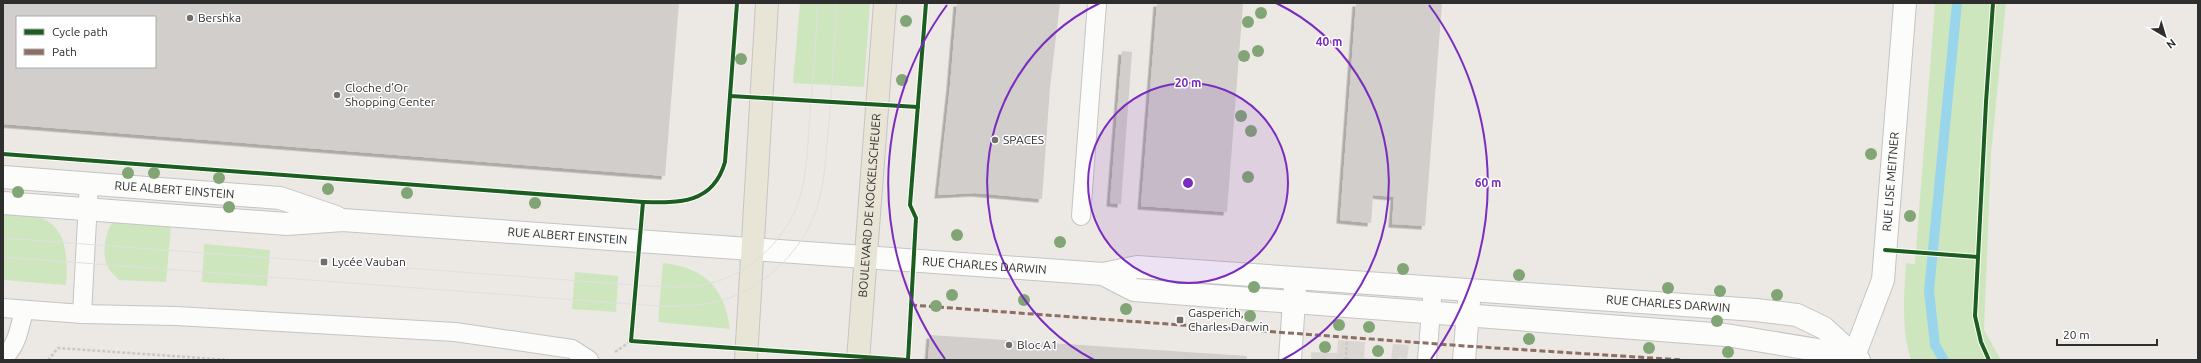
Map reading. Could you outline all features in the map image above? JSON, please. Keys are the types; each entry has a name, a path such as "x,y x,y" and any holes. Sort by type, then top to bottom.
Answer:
{"main road":[{"path":"746,360 767,3"},
{"name":"BOULEVARD DE KOCKELSCHEUER","path":"858,360 885,3"}],"street":[{"name":"RUE LISE MEITNER","path":"1856,358 1883,280 1905,3"},
{"name":"RUE ALBERT EINSTEIN","path":"3,177 280,198 343,220"},
{"name":"RUE ALBERT EINSTEIN","path":"3,203 287,224 343,220 865,257"},
{"name":"RUE CHARLES DARWIN","path":"865,257 1103,274 1137,267 1756,310 1796,315 1824,328 1856,358"},
{"name":"RUE CHARLES DARWIN","path":"1103,274 1134,290 1726,335 1856,358"},
{"path":"1290,360 1296,278"},
{"path":"1464,360 1470,290"}],"lane":[{"path":"1081,216 1097,3"},
{"path":"82,314 89,183"},
{"path":"1427,360 1433,287"},
{"path":"3,308 82,314 176,316 455,332 572,349 589,360"},
{"path":"3,358 13,346 24,310"}],"path":[{"path":"631,334 631,341"},
{"path":"1347,337 1346,360 1353,360"},
{"path":"609,356 631,341 639,342"},
{"path":"48,360 58,348 229,360"}],"green space":[{"path":"800,3 870,3 864,87 793,83"},
{"path":"1935,3 2006,3 1991,154 1984,330 2001,360 1911,360 1908,348 1904,324 1906,263 1915,264"},
{"path":"3,214 37,217 47,221 55,227 64,244 66,254 66,285 3,280"},
{"path":"113,222 171,226 166,282 119,280 112,273 105,260 105,243 108,231"},
{"path":"204,244 270,250 267,286 202,282"},
{"path":"663,263 690,269 710,282 723,301 730,329 658,322"},
{"path":"575,272 618,276 616,312 572,309"},
{"path":"1172,280 1272,284 1272,292 1171,284"}],"shaded area":[{"path":"1338,340 1365,342 1364,358 1391,359 1393,344 1409,345 1407,359 1311,360 1311,352 1337,353"}],"building":[{"name":"Cloche d’Or Shopping Center","path":"3,3 679,3 665,176 3,124"},
{"name":"SPACES","path":"957,3 1060,3 1050,87 1042,199 975,193 938,195 950,86"},
{"path":"1157,3 1243,3 1227,212 1141,206"},
{"path":"1356,3 1442,3 1425,226 1392,224 1394,197 1373,195 1371,223 1340,220"},
{"path":"1122,51 1132,52 1121,204 1110,203"},
{"name":"Bloc A1","path":"930,335 1247,356 1246,360 928,360"}],"waterway":[{"path":"1944,360 1935,345 1929,291 1957,3"}],"tram line":[{"path":"3,238 635,285 685,287 716,282 744,269 768,250 787,226 799,201 806,165 818,3"},
{"path":"3,257 652,305 688,306 727,299 756,285 781,264 802,239 815,215 825,168 837,3"}],"marked path":[{"path":"911,305 1465,346 1683,360"}],"cycle path":[{"path":"3,154 643,202 682,201 693,198 712,186 720,176 725,162 737,3"},
{"path":"643,202 631,341 908,360 916,218 910,205 926,3"},
{"path":"1989,360 1981,342 1975,316 1986,102 1993,3"},
{"path":"730,96 918,107"},
{"path":"1885,250 1978,257"}],"place":[{"name":"Bershka","path":"190,18"},
{"name":"Cloche d’Or Shopping Center","path":"337,95"},
{"name":"SPACES","path":"995,140"},
{"name":"Lycée Vauban","path":"324,262"},
{"name":"Gasperich, Charles Darwin","path":"1180,320"},
{"name":"Bloc A1","path":"1009,345"}]}
